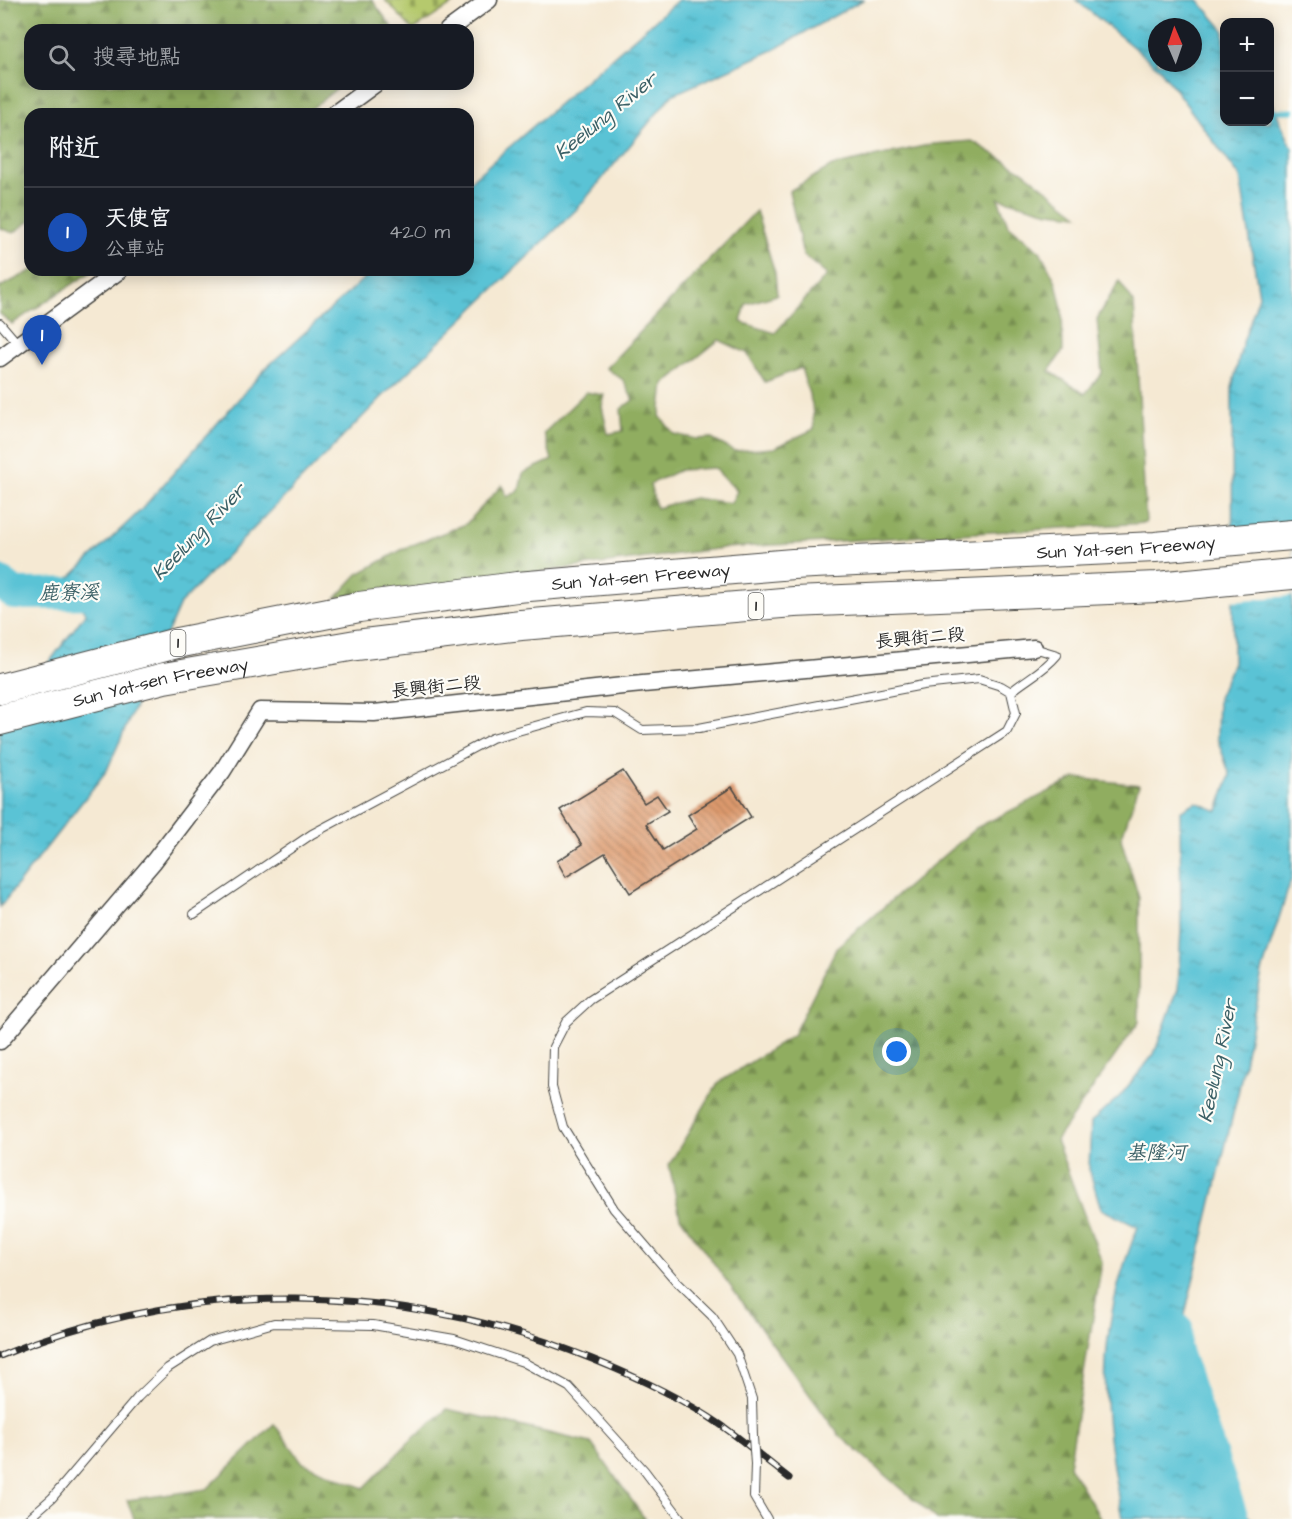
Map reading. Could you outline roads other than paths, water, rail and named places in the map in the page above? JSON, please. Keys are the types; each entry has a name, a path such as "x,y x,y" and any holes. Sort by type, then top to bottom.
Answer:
{"highway":[{"name":"Sun Yat-sen Freeway","path":"0,689 177,643 359,607 517,587 794,564 1155,548 1292,535"},
{"name":"Sun Yat-sen Freeway","path":"0,720 164,678 356,645 521,625 794,603 1157,587 1292,574"}],"street":[{"path":"456,24 489,0"},
{"path":"342,108 367,90"},
{"path":"6,352 112,276"},
{"name":"長興街二段","path":"0,1041 154,861 222,772 260,711 374,714 632,685 1034,648"}],"lane":[{"path":"0,323 6,352"},
{"path":"1011,692 1029,676 1046,668 1057,655 1034,648"},
{"path":"194,914 312,834 492,738 556,718 603,711 615,713 642,730 668,730 699,728 923,686 979,679 1011,692 1016,713 1007,731 590,1000 566,1022 553,1047 552,1087 563,1127 614,1209 676,1281 712,1316 738,1354 752,1399 754,1497 767,1519"},
{"path":"28,1519 51,1498 138,1397 168,1368 210,1341 274,1323 373,1325 454,1339 523,1362 569,1387 644,1470 681,1519"}],"water":[{"path":"678,0 863,0 773,50 672,95 577,209 381,398 180,604 107,770 0,907 0,728 86,613 61,586 141,510 265,369 366,276 474,276 474,178"},
{"name":"基隆河","path":"1076,0 1198,0 1220,25 1220,126 1274,126 1274,107 1292,148 1292,877 1262,972 1239,1089 1177,1348 1208,1479 1252,1519 1122,1518 1109,1441 1106,1371 1108,1337 1114,1302 1138,1227 1101,1209 1089,1169 1091,1122 1120,1096 1154,1054 1178,989 1181,929 1180,811 1196,802 1218,811 1230,775 1217,738 1218,698 1233,663 1232,388 1242,345 1259,296 1240,177 1162,72 1202,72 1202,18 1148,18 1148,59"}],"waterway":[{"path":"1274,111 1292,111"},
{"name":"鹿寮溪","path":"0,582 15,594 109,593"},
{"name":"Keelung River","path":"1177,1329 1174,1346 1233,1519"}],"railway":[{"path":"0,1356 72,1330 146,1312 221,1302 296,1299 372,1303 447,1315 520,1334 592,1359 691,1406 721,1425 789,1478"}],"place":[{"name":"天使宮","path":"42,365"}]}
